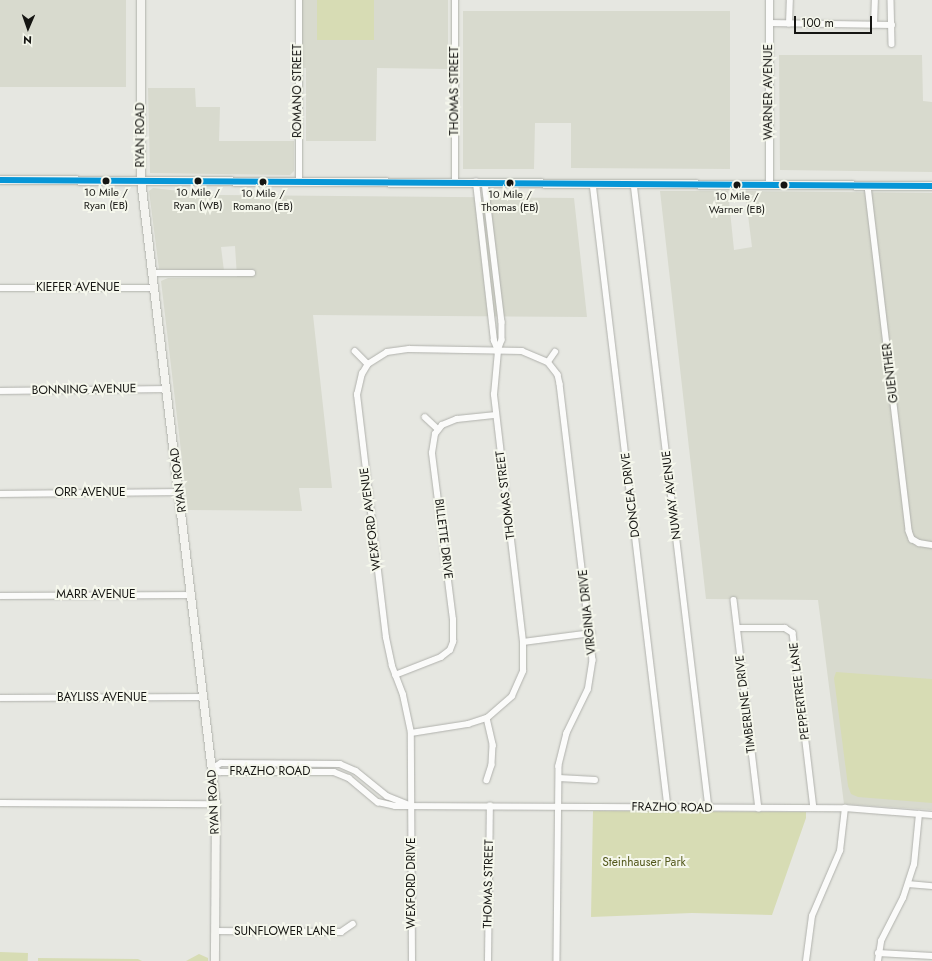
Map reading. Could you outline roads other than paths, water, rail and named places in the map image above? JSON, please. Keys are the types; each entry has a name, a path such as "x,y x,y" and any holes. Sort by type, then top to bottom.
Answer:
{"main road":[{"name":"RYAN ROAD","path":"141,0 141,180 168,389 213,768 216,804 215,961"},
{"path":"0,180 932,186"}],"street":[{"name":"ROMANO STREET","path":"298,181 299,0"},
{"name":"THOMAS STREET","path":"455,0 455,182"},
{"name":"WARNER AVENUE","path":"769,0 769,185"},
{"path":"789,24 790,0"},
{"path":"874,25 875,0"},
{"path":"891,0 892,44"},
{"path":"769,24 892,25"},
{"name":"THOMAS STREET","path":"411,733 473,723 487,718 504,706 516,690 523,671 523,642 496,415 494,380 498,351 494,341 476,182"},
{"path":"485,182 502,322 502,340 498,351"},
{"name":"DONCEA DRIVE","path":"593,183 668,807"},
{"name":"NUWAY AVENUE","path":"634,183 708,808"},
{"name":"GUENTHER","path":"868,186 909,531 912,539 919,543 932,545"},
{"path":"483,249 493,247"},
{"path":"153,273 252,273"},
{"path":"487,277 496,277"},
{"name":"KIEFER AVENUE","path":"0,288 155,288"},
{"path":"355,351 368,364 387,352 397,349 522,351 548,362 556,352"},
{"name":"VIRGINIA DRIVE","path":"548,362 558,375 562,390 591,633 592,671 584,700 563,744 559,778 557,961"},
{"name":"WEXFORD AVENUE","path":"368,364 358,384 358,411 386,638 403,695 411,733 413,806"},
{"name":"BONNING AVENUE","path":"0,391 168,389"},
{"path":"425,417 438,429 457,419 496,415"},
{"name":"BILLETTE DRIVE","path":"396,675 441,657 450,650 453,642 432,453 438,429"},
{"name":"ORR AVENUE","path":"0,494 180,492"},
{"name":"MARR AVENUE","path":"0,596 192,595"},
{"name":"TIMBERLINE DRIVE","path":"734,600 759,809"},
{"name":"PEPPERTREE LANE","path":"737,628 787,628 793,633 814,808"},
{"path":"523,642 591,633"},
{"name":"BAYLISS AVENUE","path":"0,698 204,697"},
{"path":"487,718 492,745 492,765 487,780"},
{"name":"FRAZHO ROAD","path":"413,806 386,796 356,771 340,764 221,763 213,768 220,772 334,772 348,778 384,804 413,806 559,806 759,809 844,808 932,815"},
{"path":"559,778 595,780"},
{"path":"0,803 216,804"},
{"name":"WEXFORD DRIVE","path":"412,961 413,806"},
{"name":"THOMAS STREET","path":"488,961 490,806"},
{"path":"806,961 812,916 840,851 844,808"},
{"path":"878,961 878,953 886,930 908,884 917,848 920,814"},
{"path":"908,884 932,886"},
{"name":"SUNFLOWER LANE","path":"215,932 341,932 353,924"},
{"path":"878,953 932,956"}],"place":[{"name":"10 Mile / Ryan (EB)","path":"106,181"},
{"name":"10 Mile / Ryan (WB)","path":"198,181"},
{"name":"10 Mile / Romano (EB)","path":"263,182"},
{"name":"10 Mile / Thomas (EB)","path":"510,183"},
{"name":"10 Mile / Warner (EB)","path":"737,185"}],"park label":[{"name":"Steinhauser Park","path":"644,863"}]}
